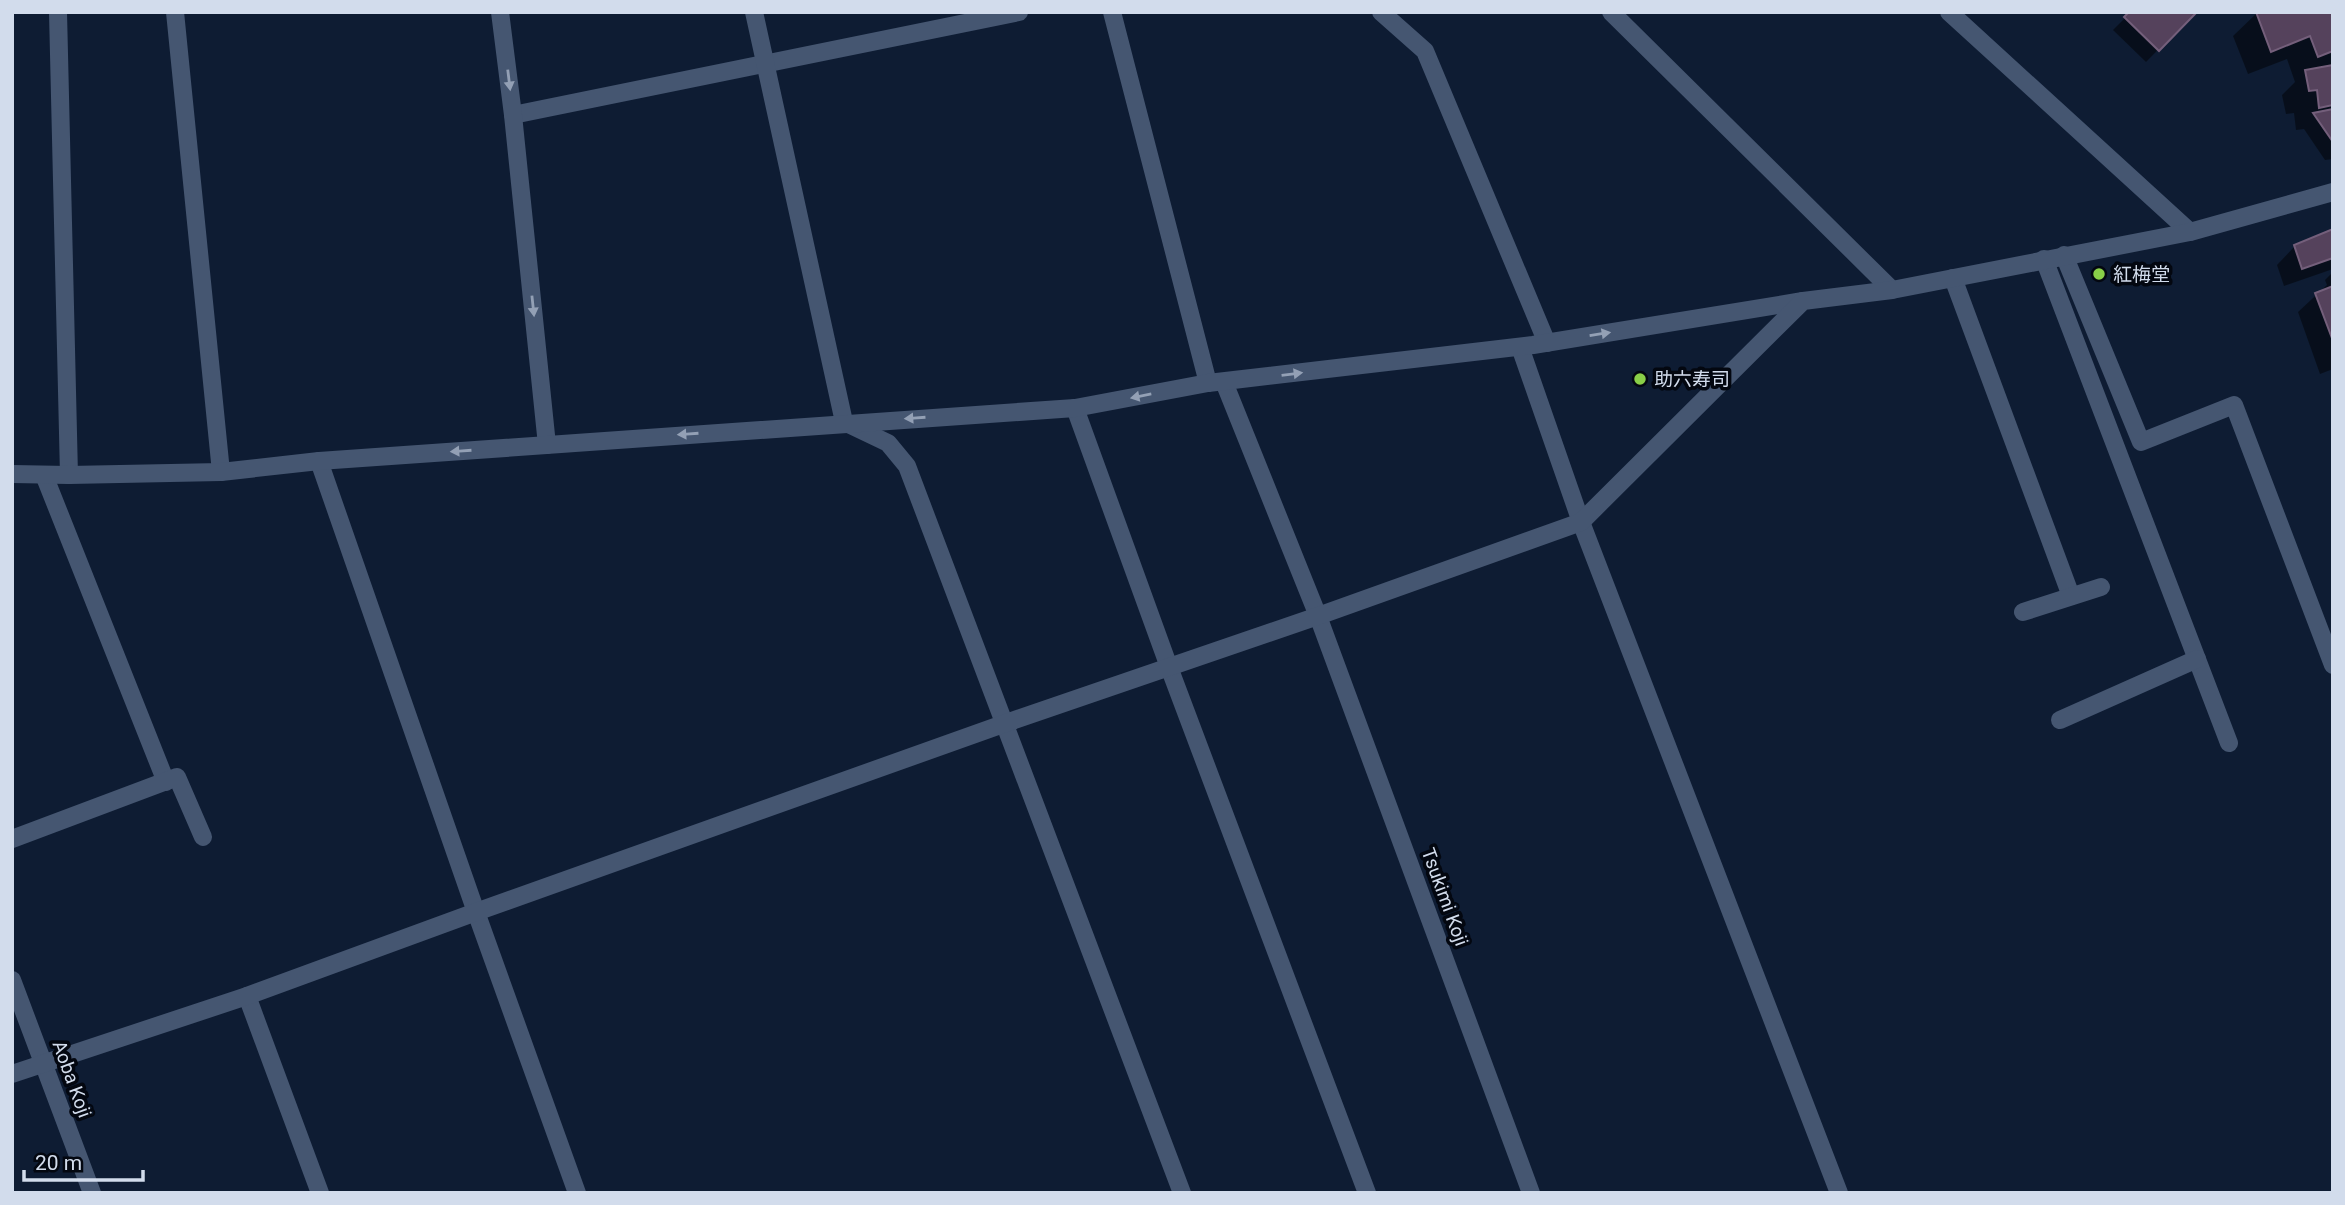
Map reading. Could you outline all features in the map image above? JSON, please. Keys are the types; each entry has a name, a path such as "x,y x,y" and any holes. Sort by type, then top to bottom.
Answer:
{"street":[{"path":"58,12 69,475"},
{"path":"175,12 220,472"},
{"path":"500,12 547,445"},
{"path":"754,12 844,422"},
{"path":"513,115 1019,12"},
{"name":"Tsukimi Koji","path":"1112,12 1216,382 1318,616 1531,1193"},
{"path":"1381,12 1425,51 1548,343"},
{"path":"1611,12 1892,290"},
{"path":"1949,12 2190,232"},
{"path":"12,474 220,472 319,461 844,422 1075,408 1216,382 1520,347 1802,301 1892,290 2190,232 2333,192"},
{"path":"2064,255 2141,443 2234,405 2333,665"},
{"path":"2044,259 2230,743"},
{"path":"1953,278 2071,596"},
{"path":"12,1074 247,996 1006,723 1581,522 1802,301"},
{"path":"1520,347 1581,522 1839,1193"},
{"path":"1075,408 1169,667 1367,1193"},
{"path":"844,422 888,443 907,466 1182,1193"},
{"path":"319,461 577,1193"},
{"path":"44,475 166,782"},
{"path":"2022,612 2101,587"},
{"path":"2060,720 2197,659"},
{"path":"12,839 177,777 203,837"},
{"name":"Aoba Koji","path":"12,980 92,1193"},
{"path":"247,996 320,1193"}],"building":[{"path":"2129,12 2197,12 2159,51 2124,17"},
{"path":"2256,12 2333,12 2333,51 2318,57 2310,36 2271,52"},
{"path":"2333,65 2333,105 2319,108 2317,90 2309,91 2305,70"},
{"path":"2333,109 2333,142 2313,113"},
{"path":"2333,229 2333,258 2302,269 2294,245"},
{"path":"2333,286 2333,341 2315,293"}],"place":[{"name":"紅梅堂","path":"2099,274"},
{"name":"助六寿司","path":"1640,379"}]}
